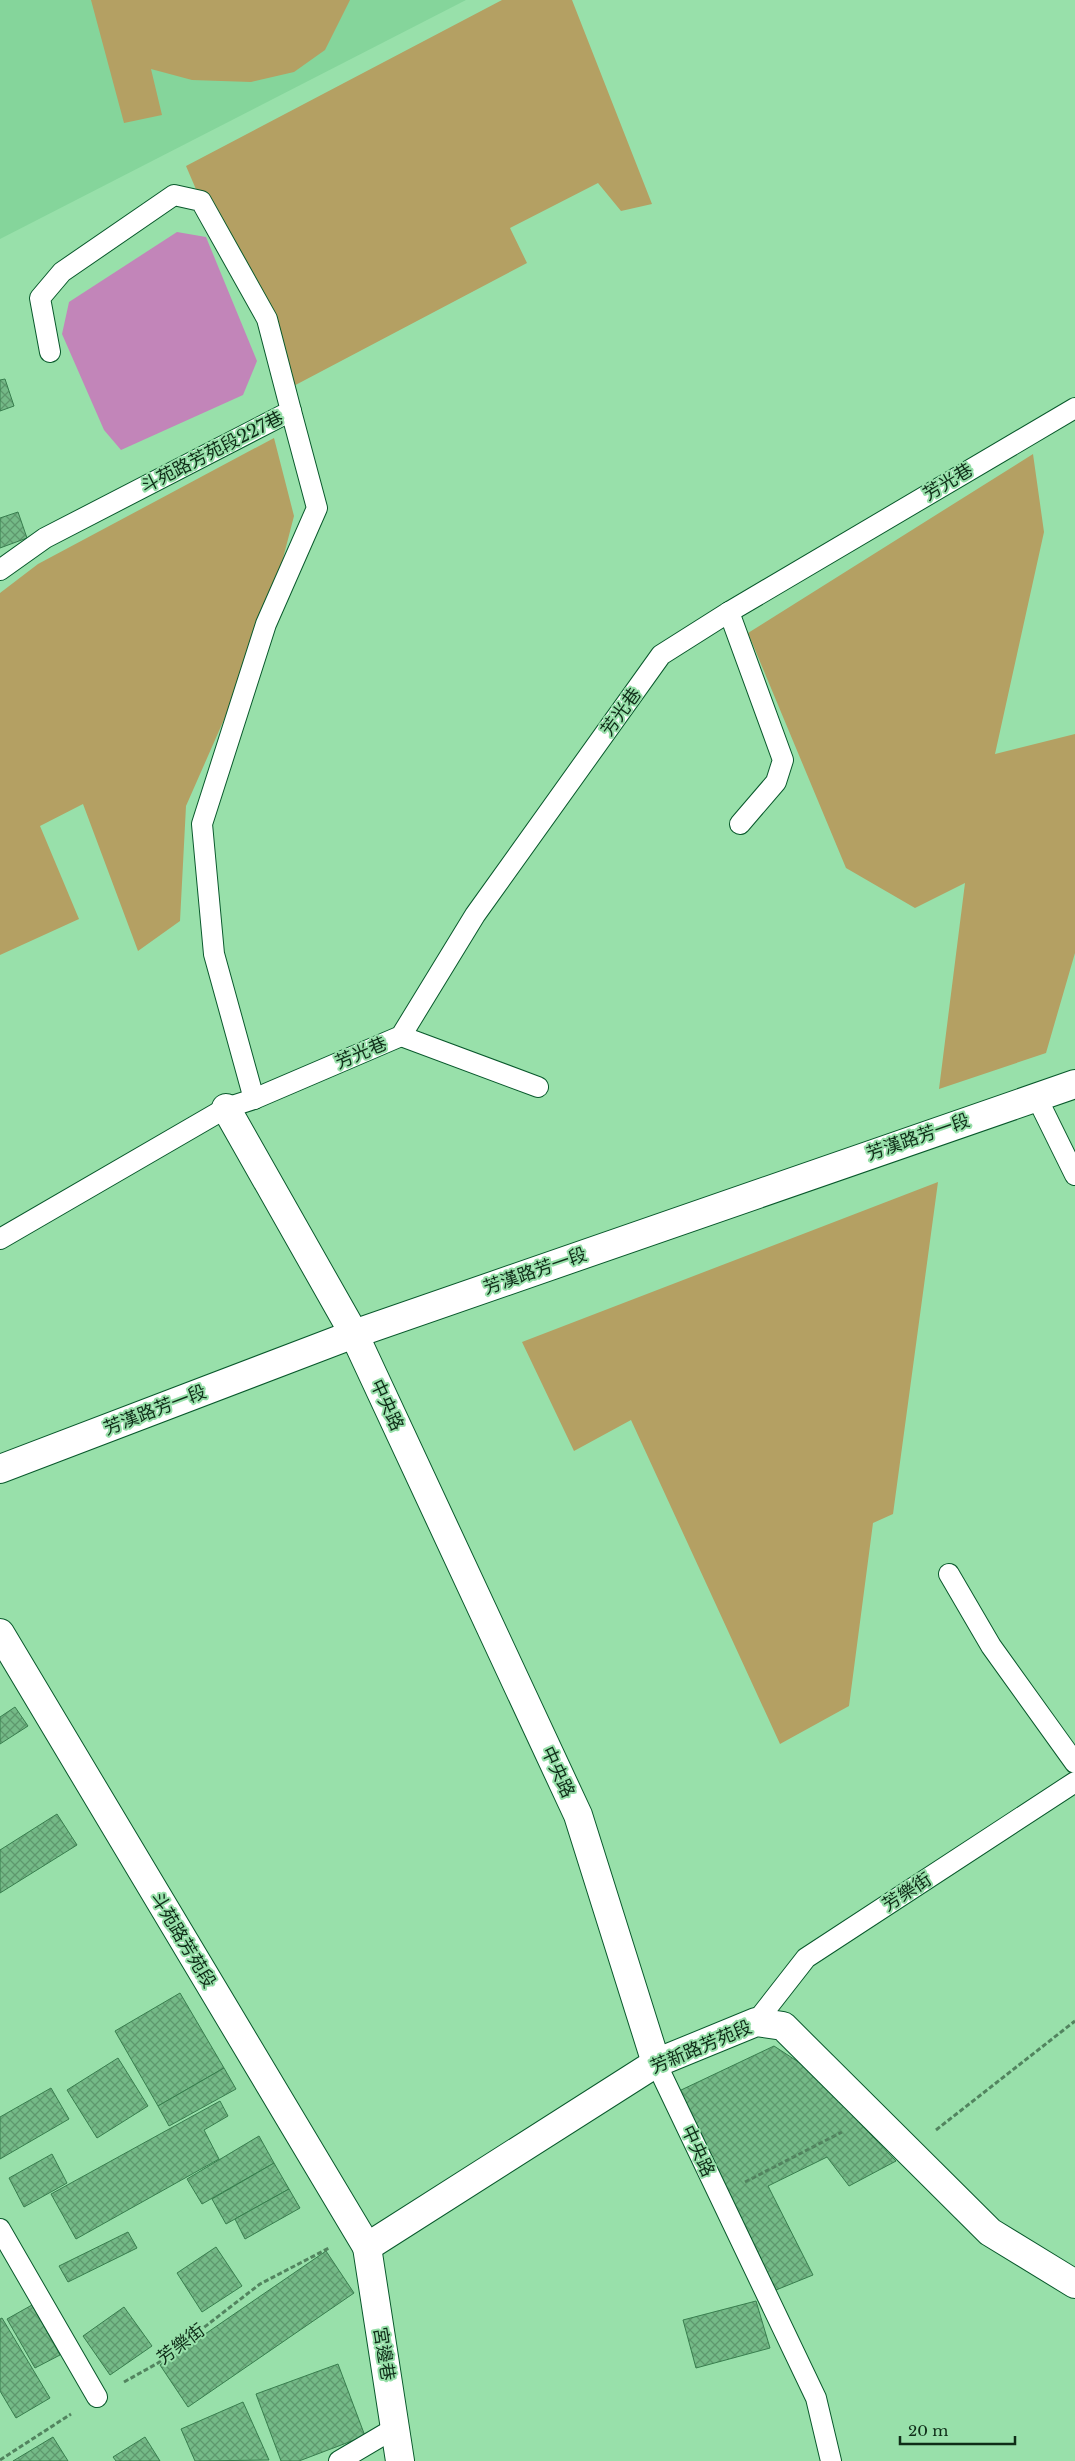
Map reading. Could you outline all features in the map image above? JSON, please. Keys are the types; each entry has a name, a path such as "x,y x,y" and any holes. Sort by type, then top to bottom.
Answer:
{"street":[{"name":"芳漢路芳一段","path":"0,1469 354,1334 1075,1084"},
{"name":"中央路","path":"226,1108 354,1334 578,1815 656,2063"},
{"name":"斗苑路芳苑段","path":"2,1640 367,2247"},
{"name":"芳新路芳苑段","path":"367,2247 656,2063 756,2022 783,2026 990,2232 1075,2284"},
{"name":"宮邊巷","path":"367,2247 400,2461"}],"lane":[{"name":"斗苑路芳苑段227巷","path":"0,570 45,538 291,411 267,319 200,201 174,195 62,272 40,298 50,352"},
{"name":"芳光巷","path":"0,1239 226,1108 254,1099 401,1036 475,915 662,655 729,612 1075,408"},
{"path":"254,1099 214,954 202,824 266,624 317,508 291,411"},
{"path":"729,612 783,760 776,782 740,824"},
{"path":"401,1036 538,1087"},
{"path":"1036,1096 1075,1175"},
{"path":"949,1574 991,1646 1075,1763"},
{"name":"芳樂街","path":"756,2022 806,1958 1075,1782"},
{"name":"中央路","path":"656,2063 816,2398 832,2461"},
{"path":"0,2229 97,2397"},
{"path":"339,2461 395,2428"}],"path":[{"path":"908,2152 1075,2021"},
{"path":"719,2196 873,2116"},
{"name":"芳樂街","path":"0,2460 97,2397 158,2363 260,2284 330,2247 367,2247"}],"shaded area":[{"path":"0,0 466,0 0,239"},
{"path":"91,0 350,0 325,50 294,72 251,82 192,80 151,69 162,115 124,123"},
{"path":"502,0 572,0 652,204 621,211 598,183 510,228 527,263 286,390 267,319 201,201 186,166"},
{"path":"177,232 206,237 257,361 243,395 121,450 104,430 62,334 69,302"},
{"path":"274,438 294,516 266,624 186,806 180,921 138,951 83,804 40,826 79,919 0,955 0,593 38,564"},
{"path":"1033,454 1044,532 995,754 1075,734 1075,953 1046,1053 939,1089 965,883 915,908 846,868 748,633"},
{"path":"938,1182 893,1514 873,1523 849,1706 780,1744 631,1420 574,1451 522,1342"}],"building":[{"path":"5,379 14,406 0,411 0,380"},
{"path":"18,512 27,538 0,548 0,518"},
{"path":"15,1707 28,1726 0,1744 0,1717"},
{"path":"57,1814 77,1845 0,1893 0,1850"},
{"path":"180,1993 224,2068 158,2106 115,2031"},
{"path":"774,2046 806,2067 896,2161 849,2186 827,2157 768,2186 813,2275 776,2290 679,2091"},
{"path":"118,2058 148,2106 97,2138 67,2090"},
{"path":"224,2068 236,2089 169,2126 158,2106"},
{"path":"51,2088 69,2119 0,2159 0,2117"},
{"path":"220,2101 228,2116 204,2130 219,2159 76,2239 51,2194"},
{"path":"259,2136 274,2163 202,2204 187,2179"},
{"path":"52,2154 67,2183 24,2207 9,2178"},
{"path":"274,2163 289,2189 226,2224 212,2199"},
{"path":"289,2189 300,2208 245,2239 235,2219"},
{"path":"128,2232 137,2248 68,2282 59,2266"},
{"path":"216,2247 242,2286 202,2312 177,2273"},
{"path":"326,2251 354,2293 188,2407 160,2365"},
{"path":"756,2301 770,2348 696,2368 683,2320"},
{"path":"32,2305 60,2355 35,2368 7,2319"},
{"path":"124,2307 152,2346 110,2375 83,2336"},
{"path":"2,2318 50,2398 16,2418 0,2391 0,2319"},
{"path":"338,2364 365,2436 299,2461 281,2461 256,2394"},
{"path":"243,2402 269,2460 195,2461 181,2429"},
{"path":"53,2437 68,2461 13,2461"},
{"path":"145,2437 160,2461 116,2461 113,2457"}]}
